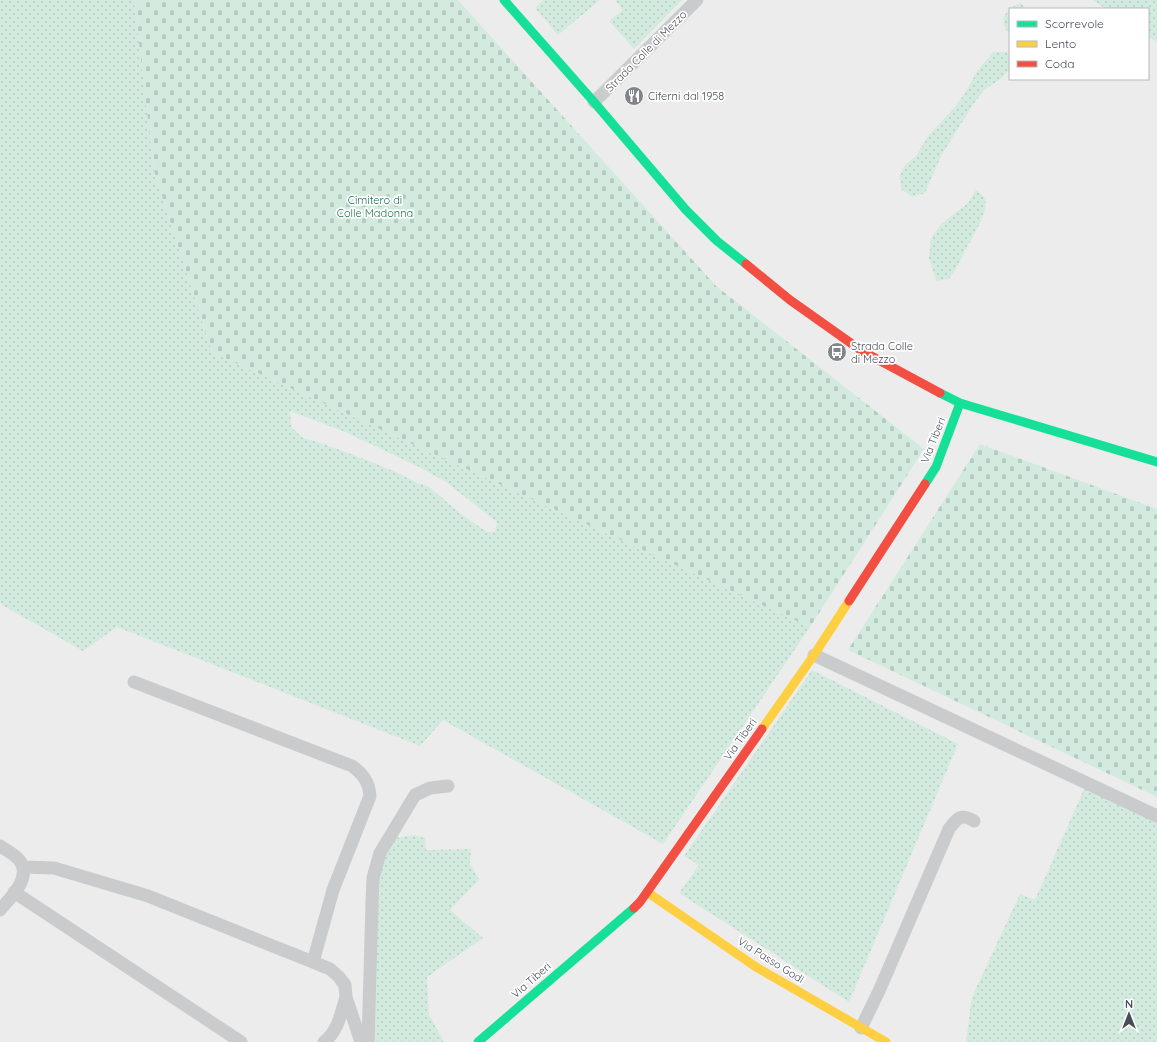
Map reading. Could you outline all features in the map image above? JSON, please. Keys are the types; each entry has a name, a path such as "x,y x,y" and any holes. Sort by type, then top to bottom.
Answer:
{"street":[{"path":"504,0 594,102 686,210 717,241 790,300 862,351 960,403 1157,462"},
{"name":"Via Tiberi","path":"478,1042 640,902 814,655 936,467 960,403"},
{"name":"Via Passo Godi","path":"647,892 756,967 886,1042"}],"lane":[{"name":"Strada Colle di Mezzo","path":"594,102 697,0"},
{"path":"814,655 1157,816"},
{"path":"134,682 352,766 366,779 370,796 333,890 313,962"},
{"path":"368,1042 373,878 380,853 415,795 430,788 448,786"},
{"path":"861,1028 879,991 949,829 960,817 966,816 974,821"},
{"path":"0,846 19,860 23,868 22,880 0,910"},
{"path":"23,868 54,868 148,896 330,969 345,985 346,998 361,1042"},
{"path":"14,892 241,1042"},
{"path":"324,1042 334,1031 339,1022 346,998"}],"green space":[{"path":"0,0 134,0 154,171 212,352 810,627 663,844 443,720 420,746 117,627 83,651 2,605 0,602","holes":["290,411 343,431 419,467 446,482 497,522 495,532 487,532 461,514 428,486 417,483 372,462 303,438 291,427"]},
{"name":"Cimitero di Colle Madonna","path":"134,0 458,0 716,286 924,449 810,627 212,352 154,171"},
{"path":"543,0 600,0 558,35 535,8"},
{"path":"615,0 682,0 634,49 609,21 623,10"},
{"path":"1093,0 1157,0 1157,42 1149,37 1149,8 1105,8"},
{"path":"1021,3 1025,8 1012,8 1015,6"},
{"path":"1009,10 1009,34 1004,25 1007,12"},
{"path":"993,52 1007,52 1009,54 1009,70 1001,79 985,89 974,103 941,156 925,193 912,197 901,189 900,176 904,166 916,156 928,136 955,107 978,70"},
{"path":"976,190 985,199 986,204 982,218 952,275 949,279 936,281 929,258 931,238 941,224 968,203"},
{"path":"980,444 1157,509 1157,797 848,650"},
{"path":"812,670 958,744 849,1002 679,893 699,865 684,856"},
{"path":"1085,787 1157,819 1157,1042 966,1042 972,997 1020,894 1035,900"},
{"path":"414,835 425,838 426,850 471,849 470,863 479,880 450,910 483,938 427,977 429,1014 444,1042 373,1042 376,873 394,838"}],"traffic: fast":[{"path":"504,0 594,102 686,210 717,241 746,264"},
{"path":"940,393 960,403 1157,462"},
{"path":"925,484 936,467 960,403"},
{"path":"478,1042 634,908"}],"traffic: slow":[{"path":"762,729 814,655 849,601"},
{"path":"647,892 756,967 886,1042"}],"traffic: jam":[{"path":"746,264 790,300 862,351 940,393"},
{"path":"849,601 925,484"},
{"path":"634,908 640,902 762,729"}],"place":[{"name":"Ciferni dal 1958","path":"634,96"},
{"name":"Strada Colle di Mezzo","path":"837,352"}]}
